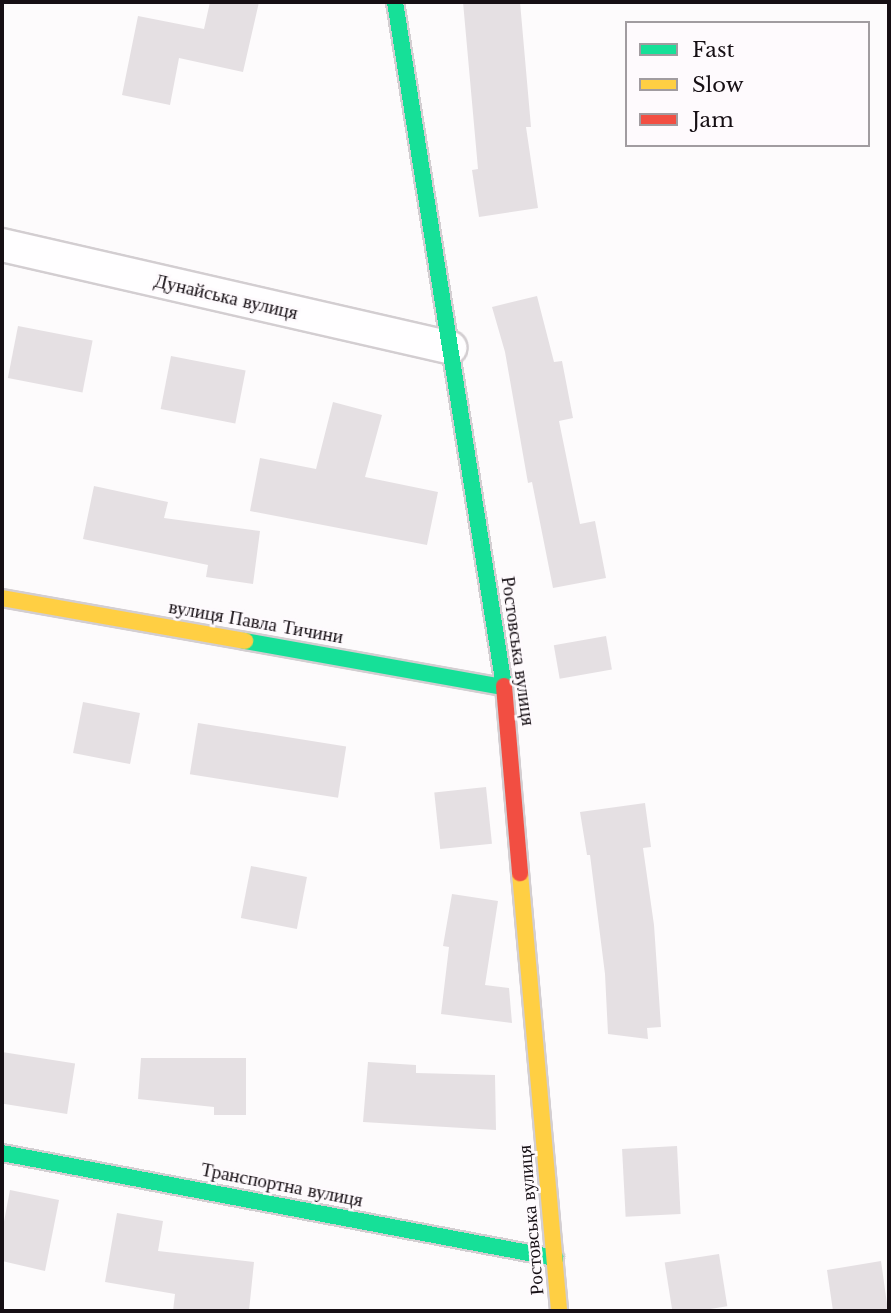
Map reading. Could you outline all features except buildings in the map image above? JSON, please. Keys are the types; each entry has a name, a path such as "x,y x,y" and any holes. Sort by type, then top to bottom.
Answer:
{"street":[{"name":"Ростовська вулиця","path":"395,2 503,687 559,1311"},
{"name":"Дунайська вулиця","path":"2,245 450,348"},
{"name":"вулиця Павла Тичини","path":"2,598 503,687"},
{"name":"Транспортна вулиця","path":"2,1153 555,1258"}],"traffic: fast":[{"path":"395,2 504,686"},
{"path":"245,641 504,687"},
{"path":"2,1153 555,1258"}],"traffic: slow":[{"path":"2,598 245,641"},
{"path":"520,873 559,1311"}],"traffic: jam":[{"path":"504,686 520,873"}]}
